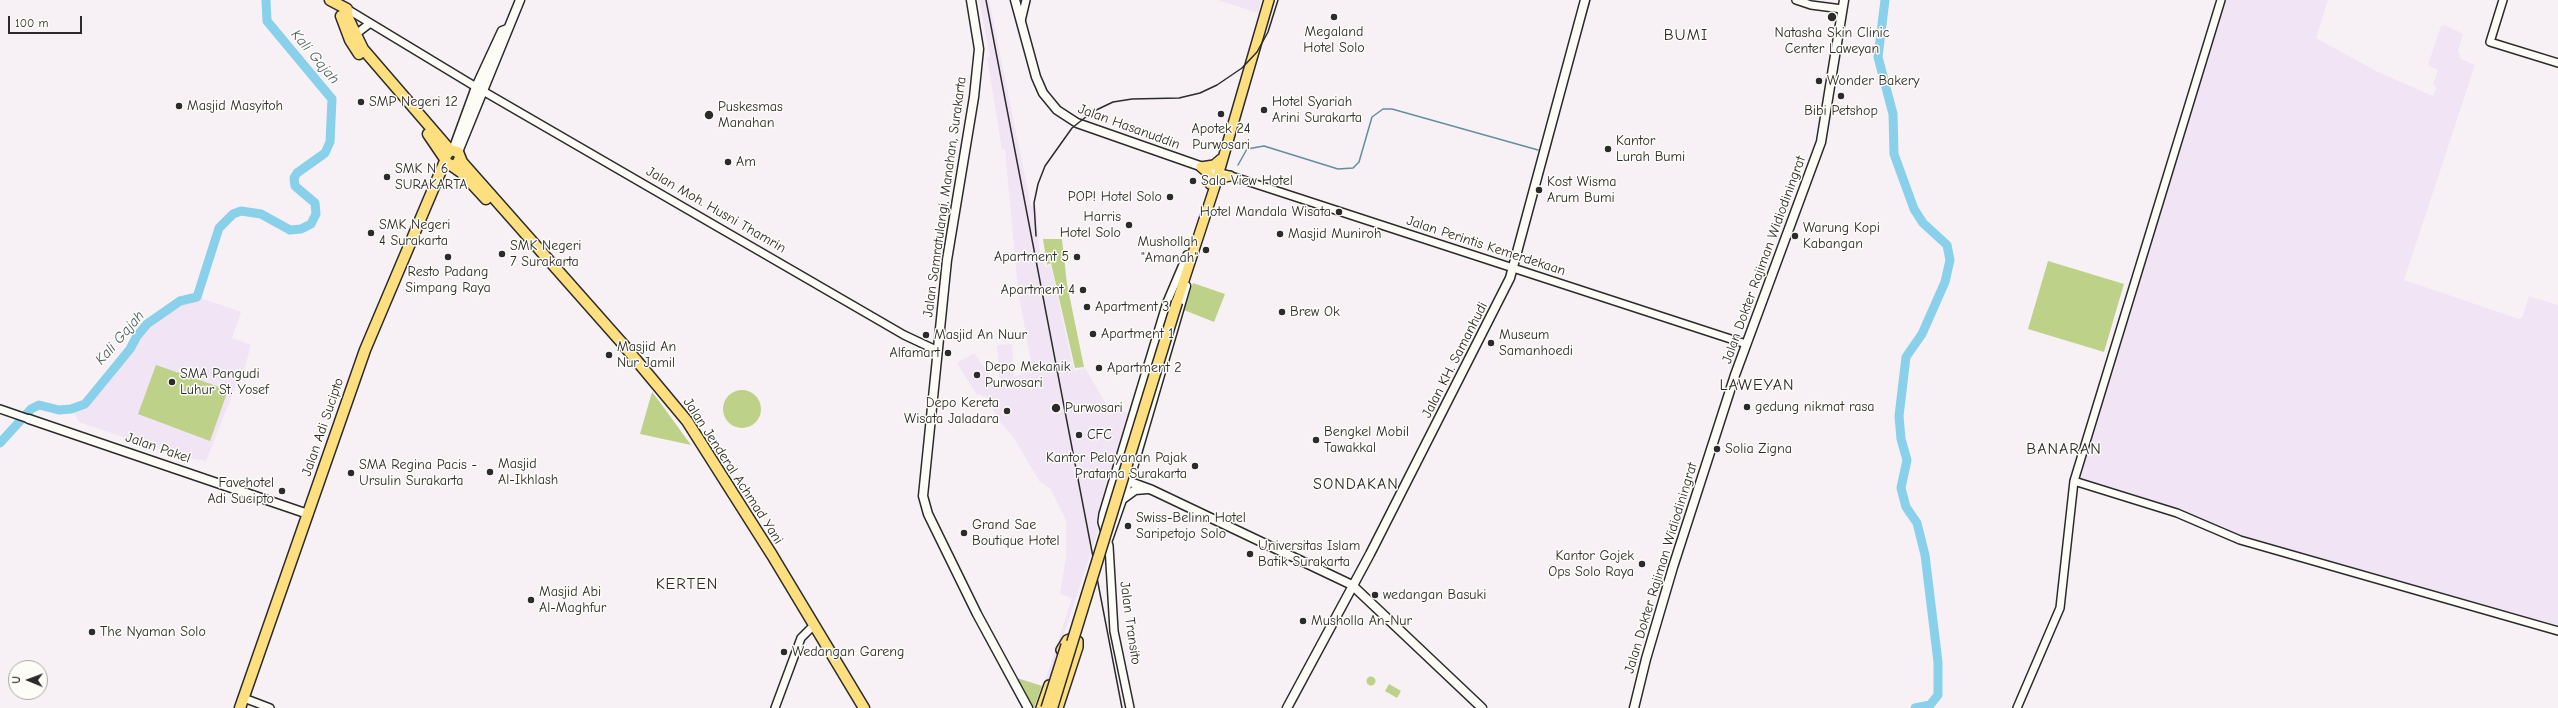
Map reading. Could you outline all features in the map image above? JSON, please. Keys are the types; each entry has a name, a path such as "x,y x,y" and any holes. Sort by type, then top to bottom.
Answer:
{"highway":[{"path":"321,0 345,9"},
{"path":"330,0 345,9"},
{"name":"Jalan Jenderal Achmad Yani","path":"345,9 363,49 452,158 622,343 687,421 797,602 808,631 858,708"},
{"name":"Jalan Jenderal Achmad Yani","path":"345,9 350,40 432,139 452,158"},
{"name":"Jalan Adi Sucipto","path":"240,708 308,514 368,352 409,253 452,158"},
{"path":"1052,708 1175,301"},
{"name":"Jalan Adi Sucipto","path":"247,704 368,352"},
{"name":"Jalan Jenderal Achmad Yani","path":"808,631 864,708"}],"main road":[{"name":"Jalan Adi Sucipto","path":"452,158 479,89 520,0"},
{"name":"Jalan Samratulangi, Manahan, Surakarta","path":"971,0 979,50 974,97 947,260 936,350 923,496 925,507 976,614 1028,708"},
{"name":"Jalan Hasanuddin","path":"1015,0 1036,77 1042,93 1057,110 1077,123 1202,167 1214,179"},
{"path":"1046,708 1175,301 1187,255 1221,159 1269,0"},
{"name":"Jalan KH. Samanhudi","path":"1287,708 1474,352 1507,285 1513,268 1585,0"},
{"name":"Jalan Dokter Rajiman Widiodiningrat","path":"1634,708 1646,659 1677,553 1746,344 1821,142 1844,0"},
{"path":"1202,167 1214,165 1221,159"},
{"path":"1214,179 1229,175 1223,167 1221,159"},
{"path":"1202,167 1214,179"},
{"path":"1175,301 1186,276 1214,179"},
{"path":"1129,481 1184,296 1186,276"},
{"name":"Jalan Pakel","path":"29,419 308,514"},
{"path":"1114,476 1149,489 1352,585 1482,708"},
{"path":"1124,498 1135,490 1149,489"},
{"path":"1041,708 1064,643 1074,639 1078,641 1078,647 1058,708"}],"street":[{"path":"1021,20 1026,0"},
{"path":"1796,0 1811,5 1842,9"},
{"path":"2018,708 2061,601 2074,481 2221,0"},
{"path":"2503,0 2490,42 2558,63"},
{"name":"Jalan Moh. Husni Thamrin","path":"345,9 479,89 899,332 936,350"},
{"path":"356,34 368,24"},
{"name":"Jalan Perintis Kemerdekaan","path":"1229,175 1746,344"},
{"name":"Jalan Transito","path":"1130,708 1114,631 1108,541 1104,526 1103,514 1167,302 1187,255"},
{"name":"Jalan Pakel","path":"0,409 29,419"},
{"path":"1108,541 1129,481"},
{"path":"2074,481 2177,513 2240,540 2558,631"},
{"path":"1104,526 1107,530 1113,529"},
{"path":"775,708 808,631"},
{"path":"247,704 270,708"}],"shaded area":[{"path":"979,0 989,0 1031,206 1036,205 1039,246 1045,267 1051,266 1074,371 1085,368 1106,404 1130,414 1100,525 1046,688 1043,687 1072,598 1060,594 1066,557 1066,520 1050,488 1040,482 1014,438 1001,423 985,396 983,397 980,394 977,395 957,363 974,353 998,388 1000,386 997,345 1012,344 1014,377 1032,369 1018,290 1005,149 1002,150 987,57 990,57"},
{"path":"1218,0 1261,0 1258,13"},
{"path":"2225,0 2328,0 2316,38 2378,72 2433,96 2437,88 2433,84 2438,70 2428,65 2441,26 2445,25 2463,34 2458,51 2461,59 2475,65 2404,280 2519,319 2522,318 2529,296 2558,305 2558,629 2219,532 2198,516 2081,481 2079,475"},
{"name":"SMA Pangudi Luhur St. Yosef","path":"197,297 241,312 232,338 251,345 240,385 235,388 206,461 183,457 79,422 73,410 87,404 131,350 141,334 188,299"}],"green space":[{"path":"1043,239 1062,239 1067,284 1084,367 1075,368 1051,263 1047,265"},
{"path":"2048,261 2124,284 2104,352 2028,329"},
{"path":"1193,283 1225,294 1214,322 1184,310"},
{"path":"156,365 228,390 210,441 138,414"},
{"path":"742,390 752,393 758,399 761,409 758,419 752,425 742,428 732,425 726,419 723,409 726,399 732,393"},
{"path":"652,392 659,401 691,445 640,434"},
{"path":"1014,677 1042,686 1034,708 1032,708"},
{"path":"1369,677 1373,677 1375,681 1373,685 1369,685 1367,683 1367,679"},
{"path":"1389,684 1401,691 1397,698 1385,691"}],"waterway":[{"name":"Kali Gajah","path":"0,443 31,409 39,405 59,410 71,409 85,404 130,349 137,336 147,324 180,301 197,297 219,228 233,214 241,211 261,214 290,230 301,229 311,224 316,214 315,203 295,186 294,178 297,173 325,153 330,142 332,99 267,21 266,0"},
{"path":"1579,37 1590,0"},
{"path":"1885,0 1878,57 1893,114 1894,154 1914,209 1923,223 1947,245 1950,260 1945,282 1922,334 1906,357 1899,416 1901,439 1907,460 1901,488 1906,507 1917,523 1925,555 1938,662 1938,695 1930,705 1915,708"},
{"path":"1238,165 1247,149 1264,146 1338,169 1353,168 1359,162 1372,117 1383,109 1392,109 1538,150"},
{"path":"1549,151 1555,125"}],"railway":[{"path":"986,0 1122,708"},
{"path":"1036,236 1034,203 1038,184 1045,166 1072,128 1092,112 1113,102 1132,99 1179,98 1200,93 1217,85 1242,68 1257,52 1268,32 1278,0"}],"place":[{"name":"Megaland Hotel Solo","path":"1334,17"},
{"name":"Natasha Skin Clinic Center Laweyan","path":"1832,17"},
{"name":"Wonder Bakery","path":"1819,81"},
{"name":"Bibi Petshop","path":"1841,96"},
{"name":"SMP Negeri 12","path":"361,102"},
{"name":"Masjid Masyitoh","path":"179,106"},
{"name":"Hotel Syariah Arini Surakarta","path":"1264,110"},
{"name":"Apotek 24 Purwosari","path":"1221,114"},
{"name":"Puskesmas Manahan","path":"709,115"},
{"name":"Kantor Lurah Bumi","path":"1608,149"},
{"name":"Am","path":"728,162"},
{"name":"SMK N 6 SURAKARTA","path":"387,177"},
{"name":"Sala View Hotel","path":"1193,181"},
{"name":"Kost Wisma Arum Bumi","path":"1539,190"},
{"name":"POP! Hotel Solo","path":"1170,197"},
{"name":"Hotel Mandala Wisata","path":"1339,212"},
{"name":"Harris Hotel Solo","path":"1129,225"},
{"name":"SMK Negeri 4 Surakarta","path":"371,233"},
{"name":"Masjid Muniroh","path":"1280,234"},
{"name":"Warung Kopi Kabangan","path":"1795,236"},
{"name":"Mushollah \"Amanah\"","path":"1206,250"},
{"name":"SMK Negeri 7 Surakarta","path":"502,254"},
{"name":"Resto Padang Simpang Raya","path":"448,257"},
{"name":"Apartment 5","path":"1077,257"},
{"name":"Apartment 4","path":"1083,290"},
{"name":"Apartment 3","path":"1087,307"},
{"name":"Brew Ok","path":"1282,312"},
{"name":"Apartment 1","path":"1093,334"},
{"name":"Masjid An Nuur","path":"926,335"},
{"name":"Museum Samanhoedi","path":"1491,343"},
{"name":"Alfamart","path":"948,353"},
{"name":"Masjid An Nur Jamil","path":"609,355"},
{"name":"Apartment 2","path":"1099,368"},
{"name":"Depo Mekanik Purwosari","path":"977,375"},
{"name":"SMA Pangudi Luhur St. Yosef","path":"172,382"},
{"name":"gedung nikmat rasa","path":"1747,407"},
{"name":"Purwosari","path":"1056,408"},
{"name":"Depo Kereta Wisata Jaladara","path":"1007,411"},
{"name":"CFC","path":"1079,435"},
{"name":"Bengkel Mobil Tawakkal","path":"1316,440"},
{"name":"Solia Zigna","path":"1717,449"},
{"name":"Kantor Pelayanan Pajak Pratama Surakarta","path":"1195,466"},
{"name":"Masjid Al-Ikhlash","path":"490,472"},
{"name":"SMA Regina Pacis - Ursulin Surakarta","path":"351,473"},
{"name":"Favehotel Adi Sucipto","path":"282,491"},
{"name":"Swiss-Belinn Hotel Saripetojo Solo","path":"1128,526"},
{"name":"Grand Sae Boutique Hotel","path":"964,533"},
{"name":"Universitas Islam Batik Surakarta","path":"1250,554"},
{"name":"Kantor Gojek Ops Solo Raya","path":"1642,564"},
{"name":"wedangan Basuki","path":"1375,595"},
{"name":"Masjid Abi Al-Maghfur","path":"531,600"},
{"name":"Musholla An-Nur","path":"1303,621"},
{"name":"The Nyaman Solo","path":"92,632"},
{"name":"Wedangan Gareng","path":"784,652"}],"district":[{"name":"BUMI","path":"1686,35"},
{"name":"LAWEYAN","path":"1757,385"},
{"name":"BANARAN","path":"2064,449"},
{"name":"SONDAKAN","path":"1356,484"},
{"name":"KERTEN","path":"687,584"}]}
